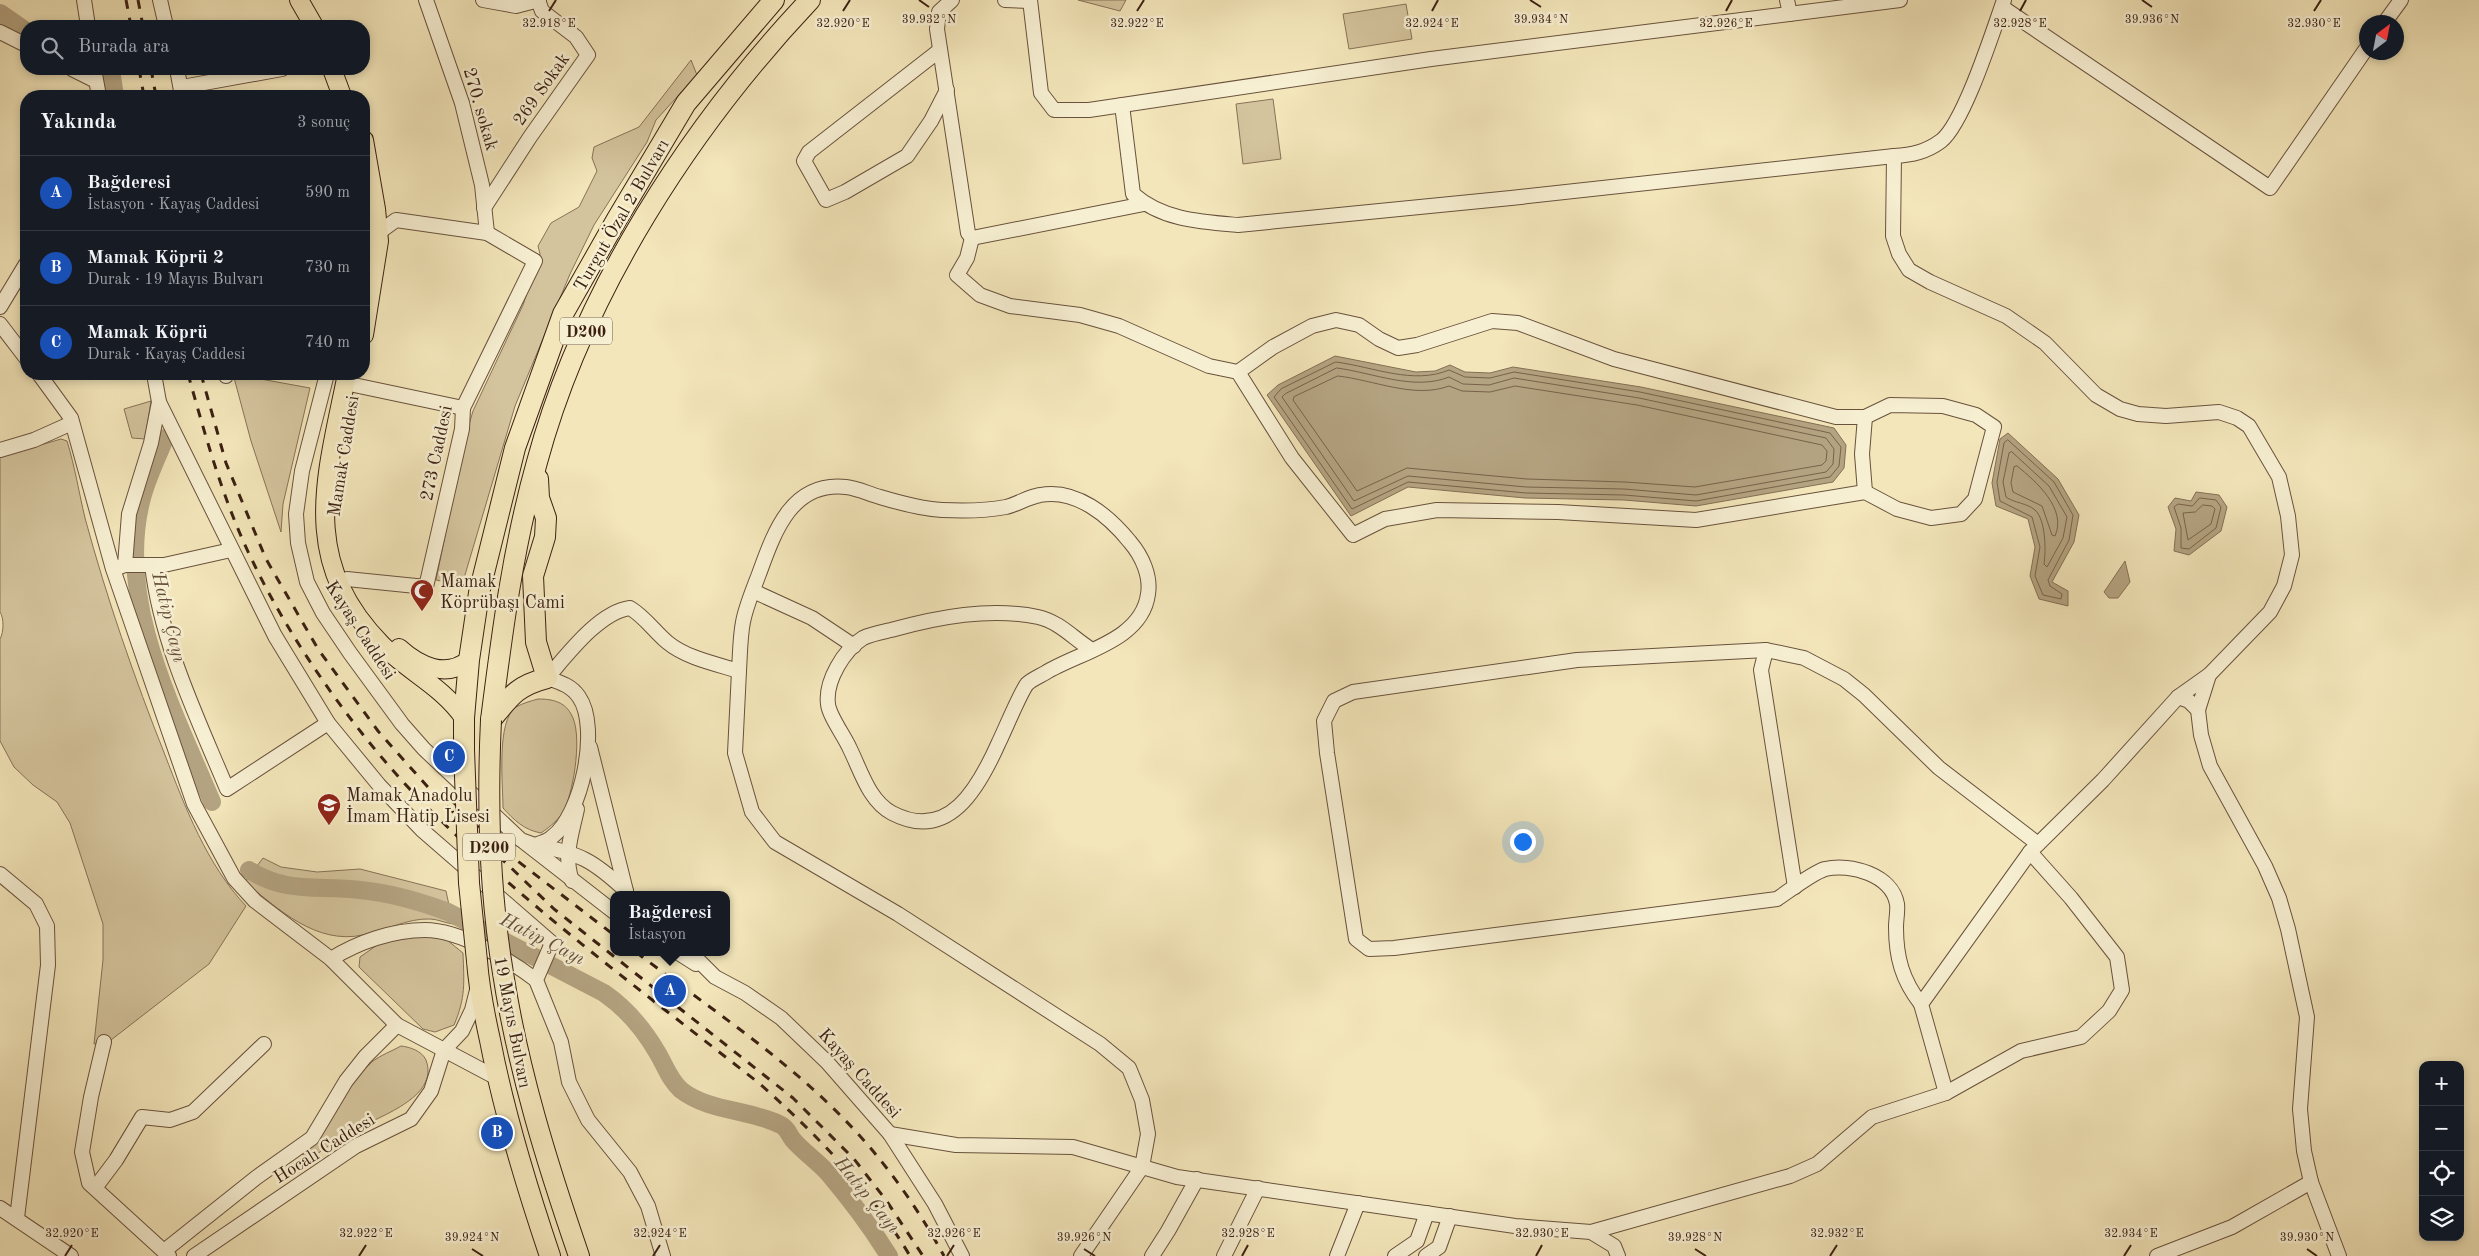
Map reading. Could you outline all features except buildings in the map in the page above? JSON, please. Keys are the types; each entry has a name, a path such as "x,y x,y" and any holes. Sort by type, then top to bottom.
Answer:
{"highway":[{"name":"Turgut Özal 2 Bulvarı","path":"464,750 464,718 469,660 479,593 514,448 563,314 686,103 774,0"},
{"name":"Turgut Özal 2 Bulvarı","path":"491,720 502,627 519,537 537,462 548,426 594,313 643,220 668,179 734,86 810,0"},
{"path":"491,720 514,693 526,684 547,678 536,642 533,576 545,537 546,518 539,498 537,462"},
{"name":"19 Mayıs Bulvarı","path":"491,720 488,791 489,844 493,915 502,973 519,1060 558,1195 579,1256"},
{"name":"19 Mayıs Bulvarı","path":"464,750 470,883 478,983 497,1078 525,1182 550,1256"}],"main road":[{"path":"299,0 311,20"},
{"path":"313,0 323,20"},
{"path":"334,75 340,90"},
{"path":"345,75 350,90"},
{"path":"370,210 372,233 370,244"},
{"path":"370,226 372,233"},
{"name":"Mamak Caddesi","path":"351,380 326,491 324,526 332,568 345,598 369,632 395,658 446,695 464,718"},
{"name":"Mamak Caddesi","path":"352,380 333,510 336,554 364,610 377,626 413,658 445,671 459,669 469,660"}],"street":[{"path":"84,0 87,20"},
{"path":"160,0 165,20"},
{"name":"270. sokak","path":"426,0 462,103 482,185 487,232"},
{"path":"483,0 516,6 539,0"},
{"name":"269 Sokak","path":"484,208 536,129 588,56 576,38 542,11 539,0"},
{"path":"952,0 939,12 937,29 968,233 972,238"},
{"path":"1005,0 1030,0 1041,93 1054,110 1089,110 1424,60 1900,0"},
{"path":"1787,0 1790,14"},
{"path":"2390,15 2401,0"},
{"path":"1122,105 1134,194 1144,204 1194,222 1238,225 1915,155 1942,140 1961,113 2003,3 2270,188 2359,59"},
{"path":"0,32 20,42"},
{"path":"940,50 809,152 804,161 826,200 845,192 907,156 931,121 946,90"},
{"path":"95,75 98,90"},
{"path":"178,75 182,90"},
{"path":"191,90 256,75"},
{"path":"1894,156 1894,236 1899,254 1910,270 1930,282 2006,316 2045,343 2096,395 2120,409 2138,414 2166,416 2220,412 2237,418 2249,426 2279,477 2288,516 2292,554 2284,586 2270,612 2209,675 2178,697 2103,780 2034,848 1921,1004"},
{"path":"972,238 1144,204"},
{"path":"372,233 396,220 487,232"},
{"name":"273 Caddesi","path":"347,579 426,587 462,429 463,408 535,261 487,232"},
{"path":"972,238 967,258 956,275 980,296 1010,306 1080,315 1119,326 1209,366 1238,372 1288,339 1312,326 1336,320 1359,325 1379,339 1398,348 1417,345 1492,321 1518,323 1614,359 1709,386 1836,417 1865,417 1890,405 1943,406 1976,415 1994,427 1975,500 1961,514 1931,518 1897,509 1865,492 1696,520 1558,512 1437,510 1385,519 1353,535 1292,458 1238,372"},
{"path":"0,307 20,274"},
{"path":"0,324 20,350"},
{"path":"46,380 72,423 133,566 194,804 234,878 254,900 331,959 397,1025 497,1078"},
{"path":"155,380 160,402 231,550 275,636 328,723 379,785 422,830 552,943 541,968 561,1042 569,1082 588,1120 630,1172 648,1206 663,1256"},
{"name":"Kayaş Caddesi","path":"325,380 302,471 296,514 298,543 308,582 323,612 402,724 424,749 521,840 535,845 568,851 601,867 624,891"},
{"path":"363,380 463,408"},
{"path":"160,402 151,443 129,514 133,566 156,599 170,643 227,789 328,723"},
{"path":"1865,417 1862,454 1865,492"},
{"path":"0,450 34,440 72,423"},
{"path":"1081,1256 1142,1167 1148,1134 1142,1100 1130,1068 1100,1044 898,914 775,842 752,812 735,753 743,622 753,591 776,530 788,511 802,499 828,486 849,487 930,510 976,510 1008,506 1040,495 1076,497 1109,520 1138,552 1147,574 1148,595 1139,619 1123,633 1092,650 1058,666 1027,684 995,752 959,808 936,822 916,823 889,812 873,795 828,705 832,676 845,654 865,637 926,620 999,612 1039,617 1056,622 1076,640 1092,650"},
{"path":"133,566 164,565 231,550"},
{"path":"753,591 812,618 854,646"},
{"path":"547,678 576,644 616,610 630,608 649,622 668,643 694,657 739,671"},
{"path":"1766,650 1761,670 1795,887"},
{"path":"890,1134 956,1144 1073,1147 1177,1177 1515,1226 1591,1232 1790,1176 1817,1164 1872,1117 1946,1093 2021,1051 2081,1037 2109,1011 2122,990 2117,957 2034,848 1939,768 1864,695 1844,679 1804,658 1766,650 1577,660 1353,692 1334,701 1324,720 1327,753 1356,939 1369,949 1394,948 1777,899 1825,869 1856,868 1874,876 1892,889 1897,905 1896,946 1900,970 1909,988 1921,1004 1946,1093"},
{"path":"2209,675 2198,710 2201,735 2210,766 2265,866 2279,898 2299,972 2307,1017 2300,1109 2304,1151 2311,1182 2339,1256"},
{"name":"Kayaş Caddesi","path":"535,845 553,837 566,820 583,781 588,739 587,717 579,697 566,684 547,678"},
{"path":"2178,697 2189,701 2198,710"},
{"name":"Kayaş Caddesi","path":"588,739 626,891"},
{"path":"572,880 567,867 568,851 583,781"},
{"path":"521,840 610,909"},
{"path":"0,874 36,904 48,926 48,965 17,1218"},
{"path":"331,959 350,947 388,935 426,930 457,936 517,966 541,968"},
{"path":"683,956 715,977"},
{"name":"Kayaş Caddesi","path":"694,956 715,977 745,993 781,1018 827,1062 890,1134 934,1204 962,1256"},
{"path":"444,1050 462,1031 472,1010 478,983"},
{"path":"104,1042 91,1097 82,1152 89,1183 167,1254 257,1177 312,1138 346,1081 365,1057 397,1025"},
{"path":"95,1188 116,1160 142,1117 170,1120 193,1112 264,1044"},
{"name":"Hocalı Caddesi","path":"194,1256 356,1146 411,1120 431,1091 444,1050"},
{"path":"1152,1256 1197,1180"},
{"path":"2157,1256 2232,1227 2311,1182"},
{"path":"1224,1256 1258,1188"},
{"path":"558,1195 588,1256"},
{"path":"1337,1256 1358,1203"},
{"path":"0,1208 71,1256"},
{"path":"1395,1256 1417,1241 1427,1213"},
{"path":"1426,1256 1439,1247 1450,1216"},
{"path":"1591,1232 1614,1246 1618,1256"}],"shaded area":[{"path":"1078,0 1126,0 1120,11"},
{"path":"1406,4 1412,39 1349,49 1343,14"},
{"path":"691,60 697,75 656,120 647,142 594,225 570,274 515,406 462,585 436,580 465,438 473,411 523,305 540,254 538,246 551,223 579,207 597,171 592,158 594,147 639,127"},
{"path":"1273,99 1281,159 1243,164 1236,104"},
{"path":"235,380 266,380 310,388 283,504 281,532 251,441"},
{"path":"151,401 145,439 132,438 124,409"},
{"path":"61,439 67,441 85,518 122,638 173,775 198,835 232,890 246,906 209,964 111,1040 94,1044 103,960 103,924 70,823 57,802 33,785 14,767 0,741 0,639 3,625 0,612 0,457"},
{"path":"538,699 557,702 565,706 575,723 577,747 574,774 565,808 561,816 541,833 529,830 511,817 503,808 502,769 503,739 510,714 516,707"},
{"path":"263,858 281,867 317,872 360,869 446,891 453,924 433,919 422,919 363,935 346,937 329,935 314,930 284,913 245,882"},
{"path":"427,935 447,940 463,953 463,989 458,1015 454,1025 435,1032 423,1029 359,967 360,957 380,943"},
{"path":"401,1046 415,1050 422,1054 426,1060 428,1073 424,1085 415,1095 404,1104 347,1134 314,1156 307,1157 302,1154 312,1143 344,1094 362,1071 376,1059"}],"water":[{"path":"1335,356 1416,372 1435,371 1450,365 1465,372 1490,373 1513,367 1641,387 1834,428 1846,445 1844,468 1833,482 1696,506 1624,500 1525,498 1408,487 1351,516 1267,395 1278,385"},
{"path":"2008,433 2058,479 2079,515 2074,542 2052,582 2068,591 2068,606 2039,599 2030,576 2035,547 2028,519 1996,506 1992,483 2000,439"},
{"path":"2196,492 2219,495 2227,507 2221,531 2189,555 2174,551 2176,529 2168,507 2175,498 2191,501"},
{"path":"2125,561 2130,582 2118,598 2109,598 2104,592"}],"waterway":[{"name":"Hatip Çayı","path":"0,13 20,27"},
{"name":"Hatip Çayı","path":"111,75 114,90"},
{"name":"Hatip Çayı","path":"165,438 141,502 135,540 136,579 142,617 153,656 166,694 212,802"},
{"name":"Hatip Çayı","path":"249,870 263,878 290,886 371,891 437,908 604,993 627,1012 640,1027 657,1052 670,1077 681,1090 692,1097 717,1107 756,1116 784,1127 793,1140 836,1183 868,1224 889,1256"}],"railway":[{"path":"126,0 130,20"},
{"path":"138,0 142,20"},
{"path":"140,75 143,90"},
{"path":"152,75 155,90"},
{"path":"190,380 225,494 254,564 288,627 330,691 376,751 425,805 464,843 546,915 760,1084 781,1103 842,1164 878,1208 910,1256"},
{"path":"203,380 226,463 266,559 318,649 378,731 434,794 554,909 610,953"},
{"path":"452,801 511,856 610,932"},
{"path":"613,956 793,1098 854,1159 886,1200 923,1256"},
{"path":"641,956 768,1051 818,1093 856,1131 884,1165 910,1200 944,1256"}],"place":[{"name":"Mamak Köprübaşı Cami","path":"422,612"},
{"name":"Mamak Köprü","path":"449,757"},
{"name":"Mamak Anadolu İmam Hatip Lisesi","path":"329,826"},
{"name":"Bağderesi","path":"670,991"},
{"name":"Mamak Köprü 2","path":"497,1133"}]}
